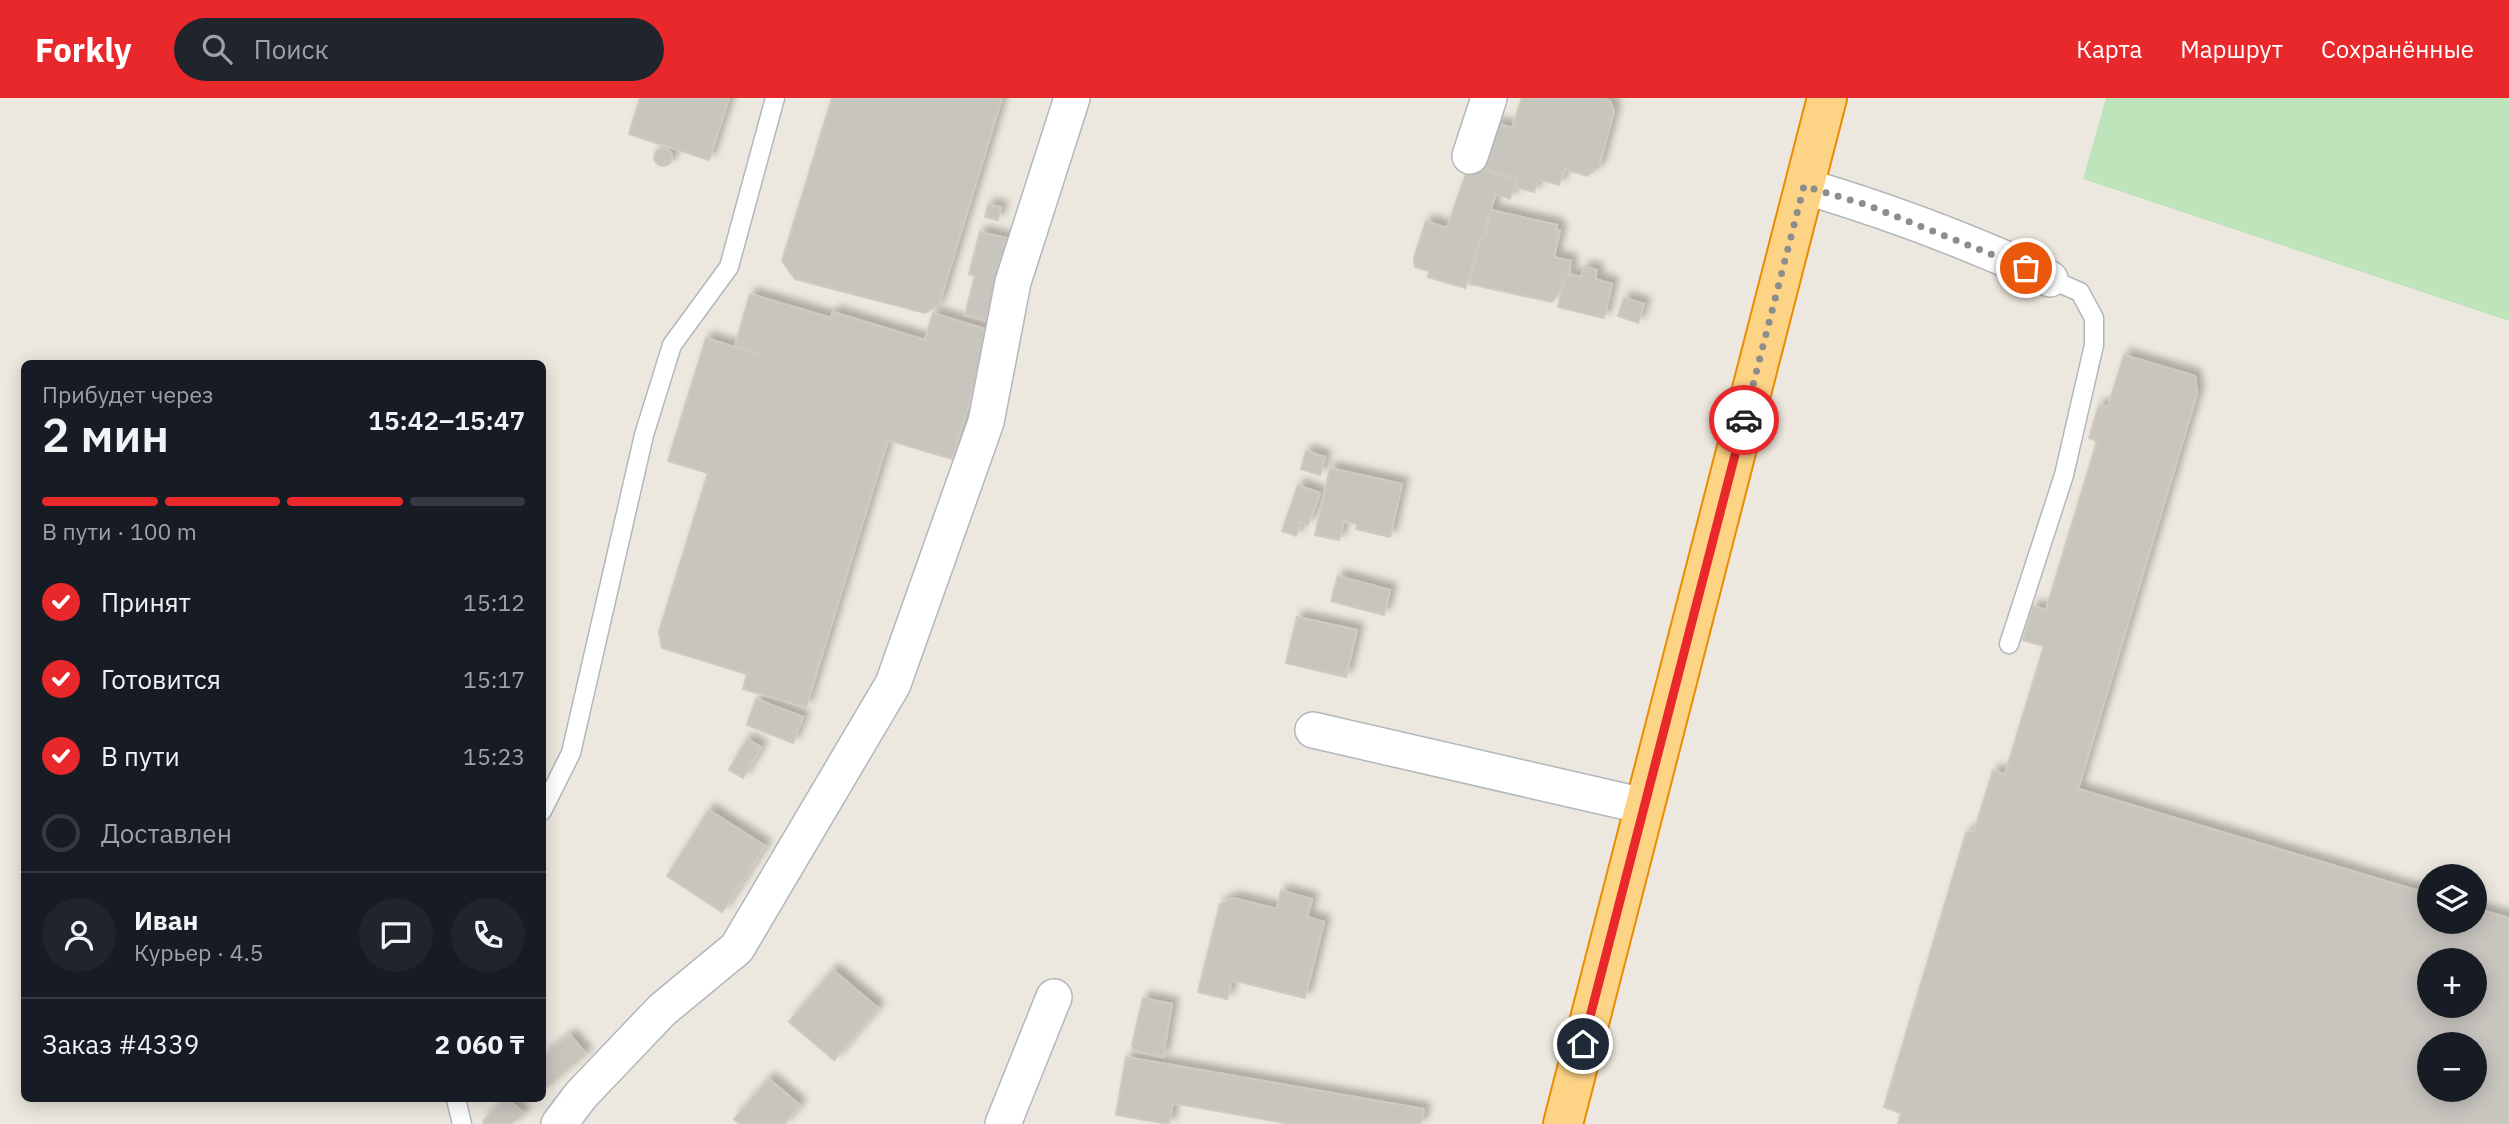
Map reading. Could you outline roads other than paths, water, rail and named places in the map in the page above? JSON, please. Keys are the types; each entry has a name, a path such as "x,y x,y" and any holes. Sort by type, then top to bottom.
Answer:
{"highway":[{"path":"1563,1124 1827,98"}],"street":[{"path":"559,1124 582,1095 663,1010 737,948 893,684 986,422 1013,282 1072,98"},
{"path":"1471,156 1489,98"},
{"path":"1804,186 1867,205 2002,256 2050,279"},
{"path":"1313,730 1644,806"},
{"path":"1003,1124 1054,997"}],"lane":[{"path":"546,803 571,753 644,435 673,345 729,267 775,98"},
{"path":"2009,644 2064,475 2094,345 2094,318 2080,292 2050,279"},
{"path":"457,1102 462,1124"}]}
